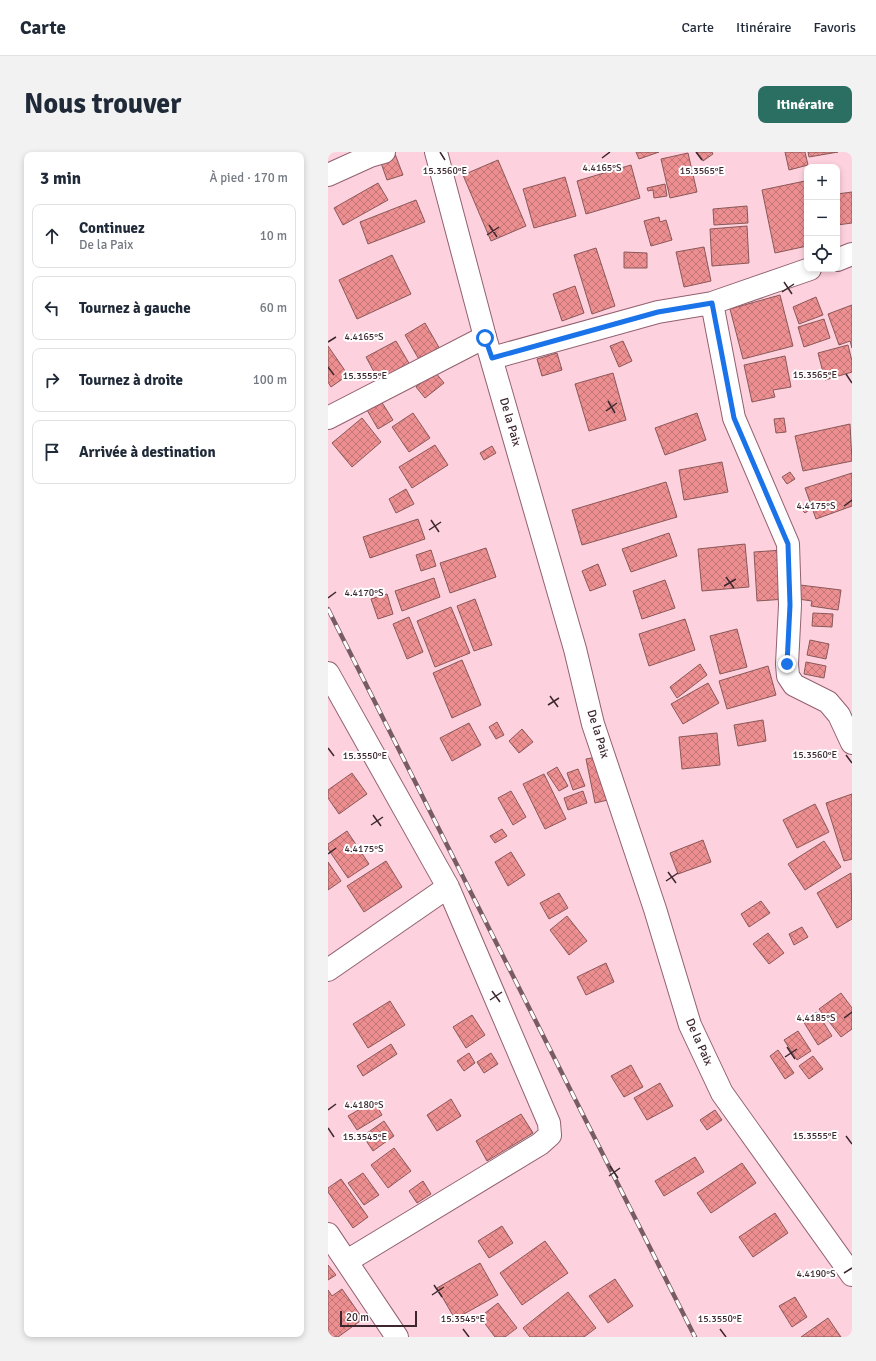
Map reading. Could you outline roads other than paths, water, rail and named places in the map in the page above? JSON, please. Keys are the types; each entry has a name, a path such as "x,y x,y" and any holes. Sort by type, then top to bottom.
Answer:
{"street":[{"path":"328,175 370,156 384,152"},
{"name":"De la Paix","path":"436,152 485,338 575,649 593,724 655,909 690,1025 722,1093 852,1275"},
{"path":"840,259 852,254"},
{"path":"492,358 658,312 712,303 804,271"},
{"path":"712,303 734,418 788,544 790,605 787,664 788,676 794,685 828,702 839,715 852,743"},
{"path":"328,418 485,338"},
{"path":"328,673 448,887 549,1123 550,1134 540,1144 347,1261"},
{"path":"328,970 448,887"},
{"path":"328,1234 397,1337"}],"railway":[{"path":"328,609 695,1337"}]}
